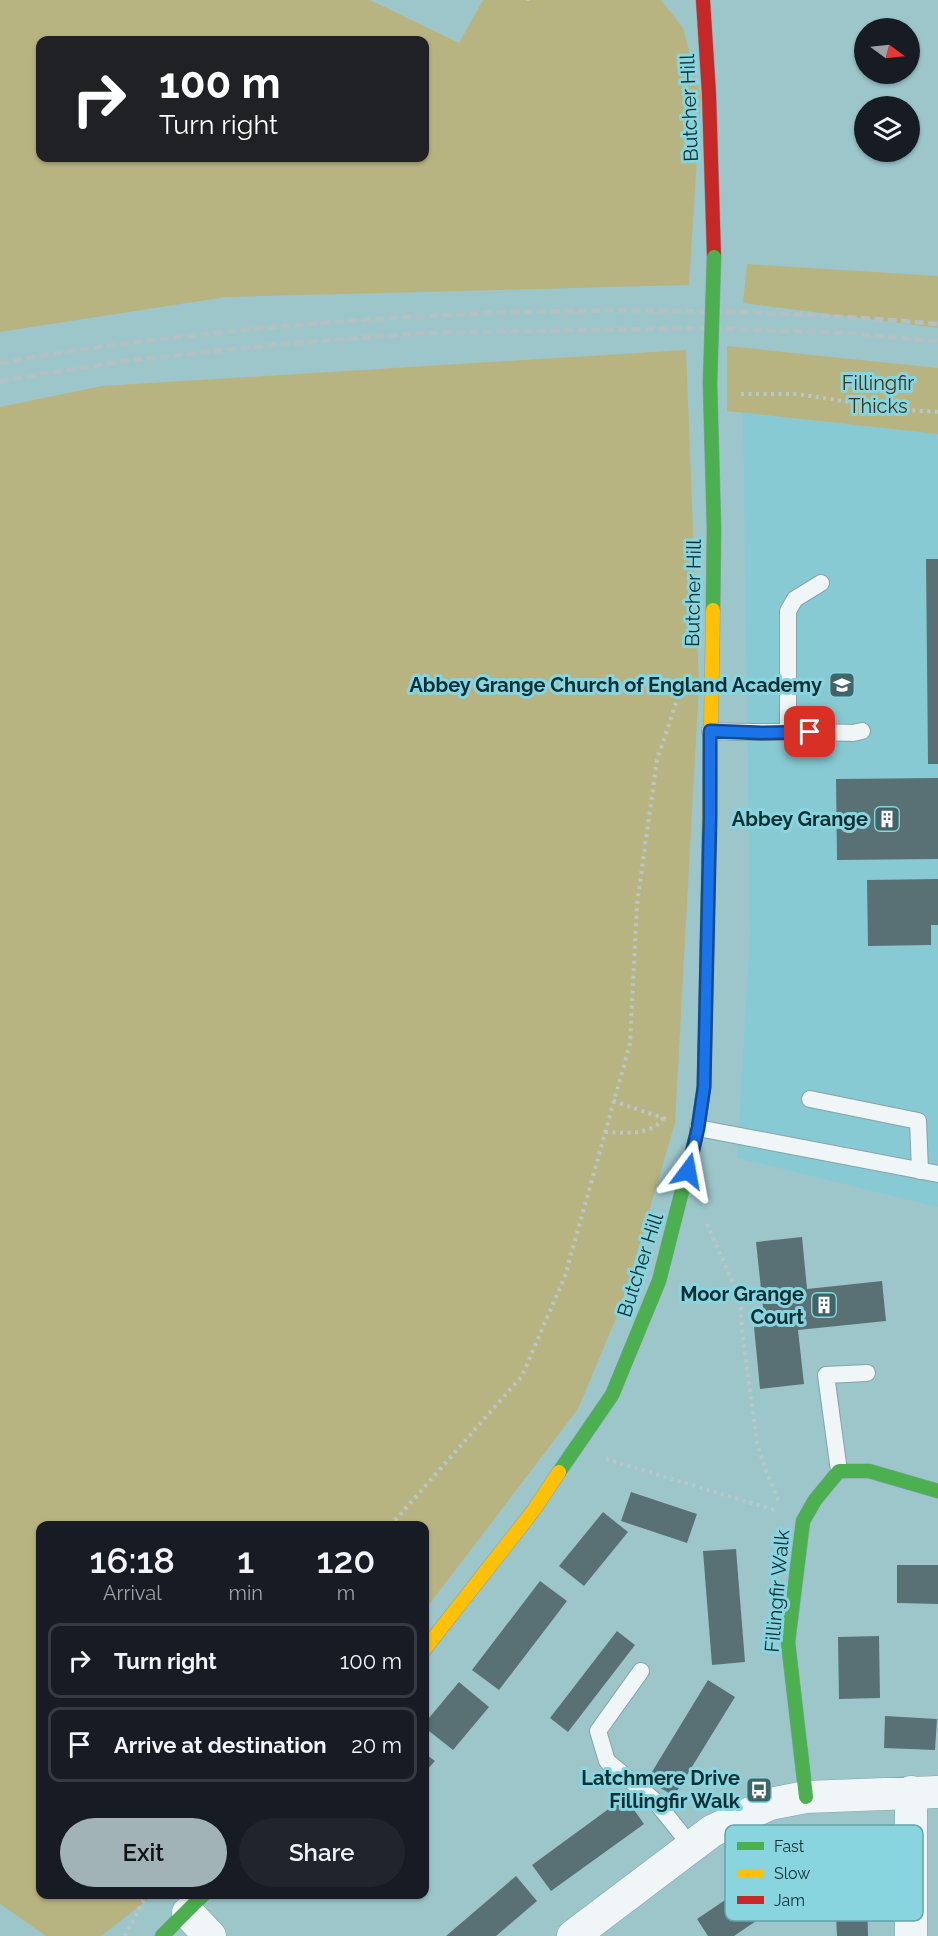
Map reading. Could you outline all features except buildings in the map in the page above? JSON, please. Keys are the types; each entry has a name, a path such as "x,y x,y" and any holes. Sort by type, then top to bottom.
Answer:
{"street":[{"name":"Butcher Hill","path":"429,1644 532,1511 612,1395 659,1281 698,1128 704,1087 714,529 710,389 714,257 709,94 703,0"},
{"path":"839,1471 869,1471 938,1491"},
{"name":"Fillingfir Walk","path":"806,1797 788,1642 802,1521 815,1500 839,1471"},
{"path":"573,1936 712,1831 770,1804 806,1797 925,1792 922,1825"},
{"path":"162,1936 196,1904 210,1936"},
{"path":"911,1936 912,1921"}],"lane":[{"path":"788,731 788,611 795,599 821,583"},
{"path":"710,731 762,733 788,731 853,733 862,731"},
{"path":"810,1099 918,1121 920,1171"},
{"path":"698,1128 938,1174"},
{"path":"839,1471 826,1375 867,1373"},
{"path":"641,1671 598,1731 606,1761 654,1801 692,1847"}],"path":[{"path":"710,389 796,393 905,410 938,412"},
{"path":"394,1521 522,1376 565,1276 630,1044 637,904 657,760 679,693"},
{"path":"613,1101 698,1128"},
{"path":"605,1132 639,1133 656,1128 663,1118"},
{"path":"683,1193 705,1199 702,1214 740,1299 757,1443 784,1514"},
{"path":"574,1450 802,1521"}],"shaded area":[{"name":"Abbey Grange Church of England Academy","path":"743,413 938,434 938,1207 737,1158 750,936"}],"green space":[{"path":"0,0 370,0 459,43 483,0 661,0 683,28 701,95 689,285 226,297 0,332"},
{"name":"Fillingfir Thicks","path":"747,264 938,276 938,328 743,303"},
{"name":"Fillingfir Thicks","path":"727,346 938,368 938,434 727,411"},
{"path":"686,350 699,685 675,1123 622,1304 578,1409 429,1605 429,1521 36,1521 36,1899 149,1899 101,1936 46,1936 0,1904 0,407 102,386"}],"railway":[{"path":"0,363 106,346 222,332 426,316 529,312 735,312 938,324"},
{"path":"0,381 123,361 281,344 424,333 705,328 843,333 938,341"}],"traffic: fast":[{"path":"710,383 714,257"},
{"path":"710,383 714,529 713,610"},
{"path":"559,1472 612,1395 659,1281 698,1128 704,1087 709,835"},
{"path":"806,1797 788,1642 803,1521 815,1500 839,1471 869,1471 938,1491"},
{"path":"162,1936 199,1899"}],"traffic: slow":[{"path":"709,835 713,610"},
{"path":"429,1644 533,1511 559,1472"}],"traffic: jam":[{"path":"703,0 709,94 714,257"}],"place":[{"name":"Abbey Grange Church of England Academy","path":"842,685"},
{"name":"Abbey Grange","path":"887,819"},
{"name":"Moor Grange Court","path":"824,1305"},
{"name":"Latchmere Drive Fillingfir Walk","path":"759,1790"}],"route":[{"path":"688,1171 704,1087 710,731 810,732"}]}
